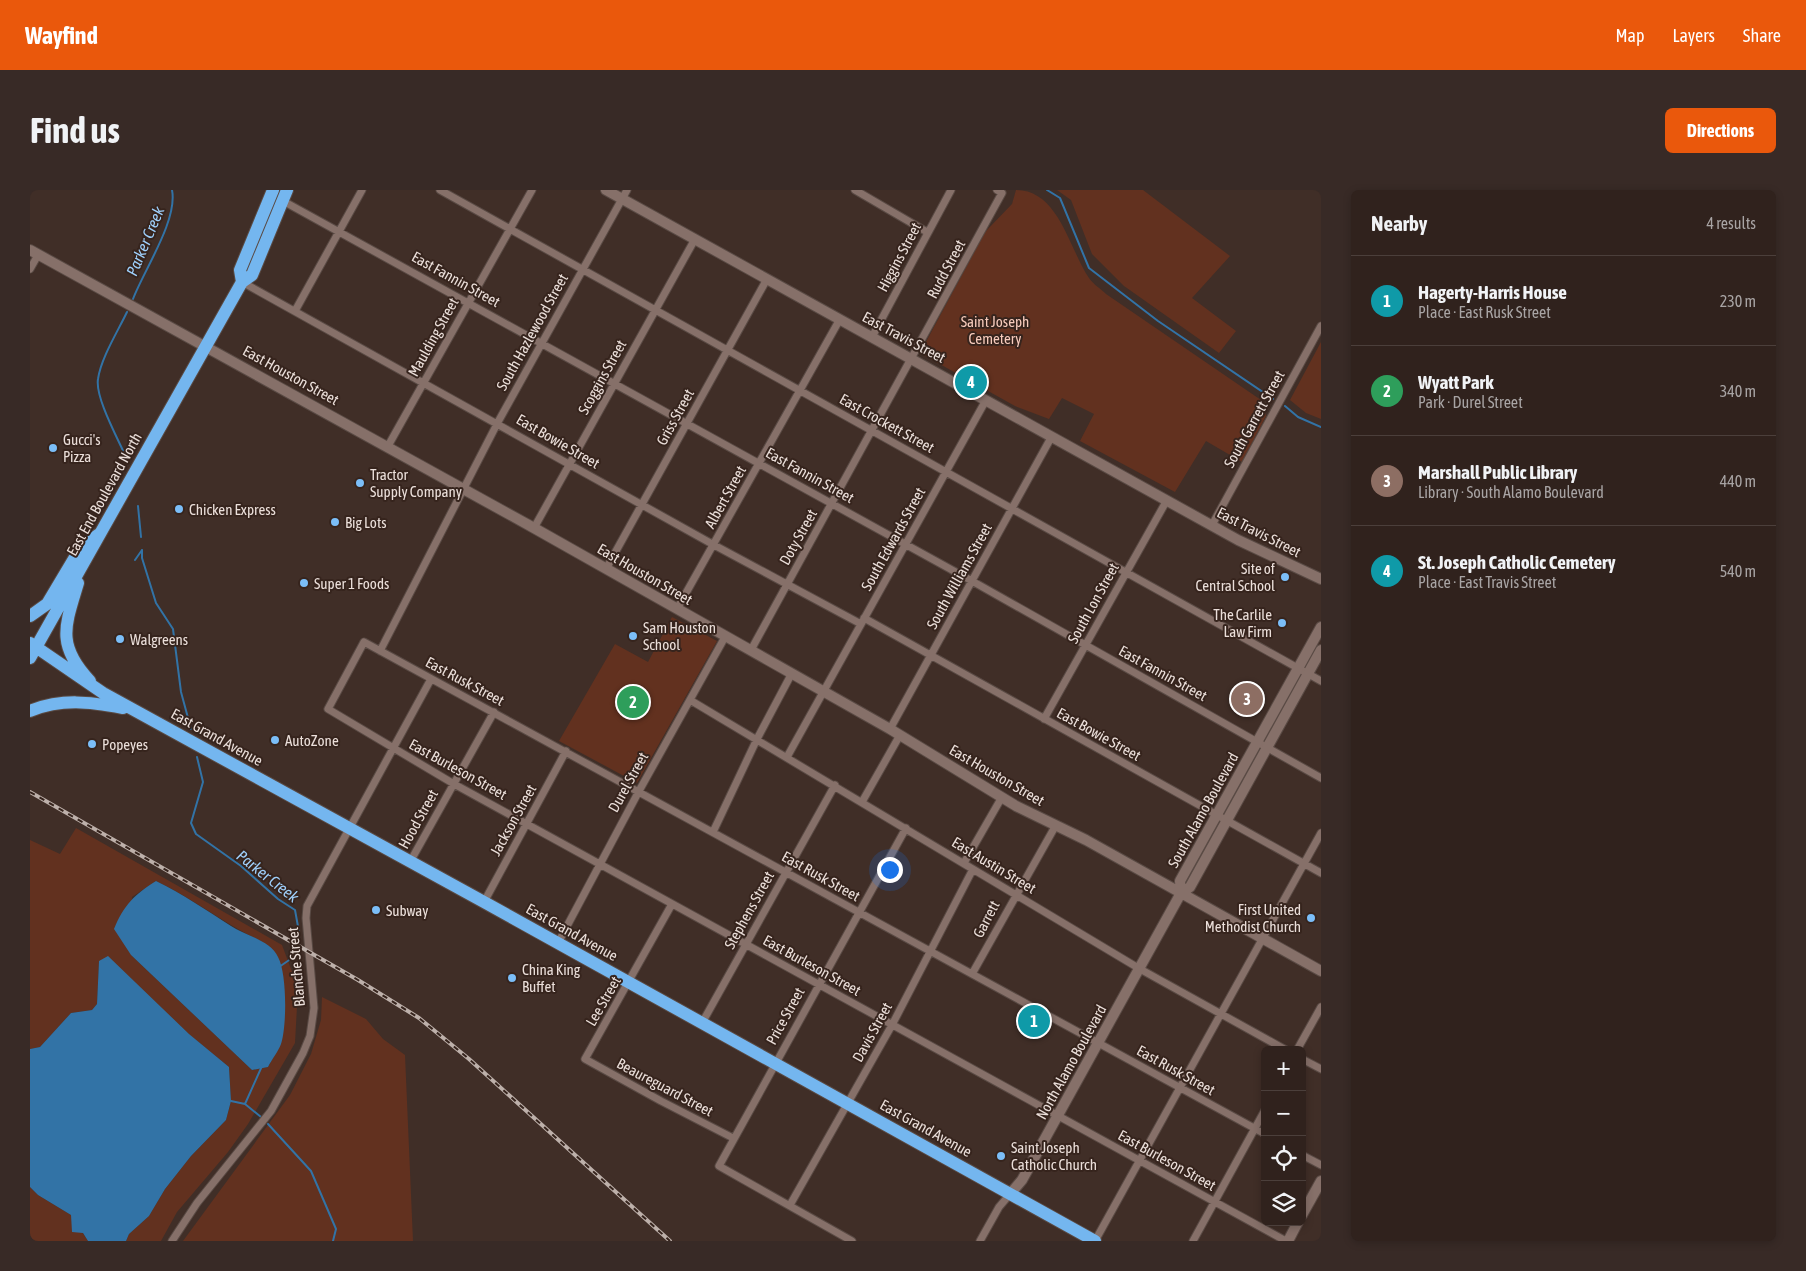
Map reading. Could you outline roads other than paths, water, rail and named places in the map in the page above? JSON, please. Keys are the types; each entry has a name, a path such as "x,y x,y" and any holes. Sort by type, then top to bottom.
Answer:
{"highway":[{"path":"273,190 240,270 242,282 252,275 285,196"},
{"name":"East End Boulevard North","path":"32,650 85,562 242,282"},
{"path":"30,616 40,611 51,599 81,546 102,530"},
{"path":"85,562 66,622 66,639 75,663 103,693"},
{"name":"East Grand Avenue","path":"32,650 133,710 629,982 1095,1241"},
{"path":"30,712 53,704 76,701 133,710"}],"street":[{"path":"295,311 362,190"},
{"name":"East Crockett Street","path":"440,190 1321,681"},
{"name":"Maulding Street","path":"388,446 532,190"},
{"name":"East Travis Street","path":"606,190 624,194 695,239 840,320 913,358 1212,525 1321,579"},
{"path":"855,190 928,232"},
{"name":"Higgins Street","path":"872,337 951,190"},
{"name":"Rudd Street","path":"913,358 1000,192"},
{"name":"South Hazlewood Street","path":"380,651 498,422 624,194"},
{"name":"East Fannin Street","path":"285,196 340,230 906,544 1321,778"},
{"name":"Scoggins Street","path":"534,528 695,239"},
{"path":"30,269 34,252"},
{"name":"East Houston Street","path":"34,252 388,446 792,673 890,729 1002,797 1321,971"},
{"name":"Griss Street","path":"606,569 767,279"},
{"name":"East Bowie Street","path":"242,282 498,422 642,505 787,585 930,656 1321,873"},
{"name":"Albert Street","path":"678,610 840,320"},
{"name":"South Garrett Street","path":"1212,525 1321,326"},
{"name":"Doty Street","path":"751,650 913,358"},
{"name":"South Edwards Street","path":"787,757 986,400"},
{"name":"South Williams Street","path":"890,729 1052,436"},
{"name":"South Lon Street","path":"1044,719 1167,500"},
{"name":"South Alamo Boulevard","path":"1262,745 1298,668 1321,627"},
{"name":"Durel Street","path":"558,943 599,864 725,637"},
{"name":"East Rusk Street","path":"328,709 364,642 1261,1132"},
{"name":"South Alamo Boulevard","path":"1181,893 1190,887 1221,818 1262,745 1308,674 1321,650"},
{"path":"713,832 757,739 792,673"},
{"name":"Blanche Street","path":"172,1241 197,1203 271,1111 303,1053 310,1036 314,1008 306,918 307,906 431,679"},
{"name":"East Austin Street","path":"690,700 1140,969 1279,1046"},
{"name":"East Burleson Street","path":"328,709 454,784 1287,1241"},
{"name":"Hood Street","path":"410,862 494,712"},
{"path":"862,802 900,735"},
{"name":"Jackson Street","path":"484,902 566,751"},
{"name":"Stephens Street","path":"702,1023 835,785"},
{"path":"964,863 1002,797"},
{"name":"Garrett","path":"972,974 1015,894 1056,825"},
{"name":"Price Street","path":"790,1206 719,1166 906,828"},
{"path":"1095,1241 1321,833"},
{"name":"Davis Street","path":"790,1206 892,1025 974,869"},
{"name":"North Alamo Boulevard","path":"980,1241 998,1207 1022,1180 1181,893"},
{"name":"Lee Street","path":"585,1059 672,904"},
{"path":"1300,1046 1321,1007"},
{"name":"Beaureguard Street","path":"585,1059 733,1138"},
{"path":"1306,1061 1321,1069"},
{"path":"1193,1241 1261,1117"},
{"path":"1306,1157 1321,1165"},
{"path":"1306,1208 1321,1181"},
{"path":"790,1206 852,1241"},
{"path":"1287,1241 1296,1226"}],"water":[{"path":"156,881 275,951 283,975 284,1025 281,1044 268,1067 252,1070 131,955 114,929 130,901"},
{"path":"108,956 189,1034 229,1067 231,1101 226,1120 191,1156 165,1189 149,1216 129,1234 126,1241 88,1241 83,1233 72,1232 71,1215 38,1195 30,1187 30,1049 40,1047 71,1013 92,1010 97,1004 99,961"}],"waterway":[{"name":"Parker Creek","path":"133,299 165,230 170,216 172,190"},
{"path":"1047,190 1060,198 1089,268 1158,321 1273,399"},
{"name":"Parker Creek","path":"125,455 103,406 98,379 106,354 127,312"},
{"path":"1285,406 1298,417 1321,427"},
{"name":"Parker Creek","path":"138,506 141,537"},
{"name":"Parker Creek","path":"142,550 142,558 156,603 173,629 181,692 191,729"},
{"name":"Parker Creek","path":"135,560 142,550"},
{"name":"Parker Creek","path":"197,757 203,782 191,823 196,834 241,866 278,899 295,910 299,932 298,954 279,967"},
{"name":"Parker Creek","path":"261,1117 245,1104 262,1066"},
{"path":"231,1101 245,1104"},
{"name":"Parker Creek","path":"268,1124 311,1171 336,1229 333,1241"}],"railway":[{"path":"30,792 358,980 419,1018 469,1059 670,1241"}],"place":[{"name":"St. Joseph Catholic Cemetery","path":"971,382"},
{"name":"Gucci's Pizza","path":"53,448"},
{"name":"Tractor Supply Company","path":"360,483"},
{"name":"Chicken Express","path":"179,509"},
{"name":"Big Lots","path":"335,522"},
{"name":"Site of Central School","path":"1285,577"},
{"name":"Super 1 Foods","path":"304,583"},
{"name":"The Carlile Law Firm","path":"1282,623"},
{"name":"Sam Houston School","path":"633,636"},
{"name":"Walgreens","path":"120,639"},
{"name":"Marshall Public Library","path":"1247,699"},
{"name":"Wyatt Park","path":"633,702"},
{"name":"AutoZone","path":"275,740"},
{"name":"Popeyes","path":"92,744"},
{"name":"Subway","path":"376,910"},
{"name":"First United Methodist Church","path":"1311,918"},
{"name":"China King Buffet","path":"512,978"},
{"name":"Hagerty-Harris House","path":"1034,1021"},
{"name":"Saint Joseph Catholic Church","path":"1001,1156"}],"park label":[{"name":"Saint Joseph Cemetery","path":"995,330"}]}
